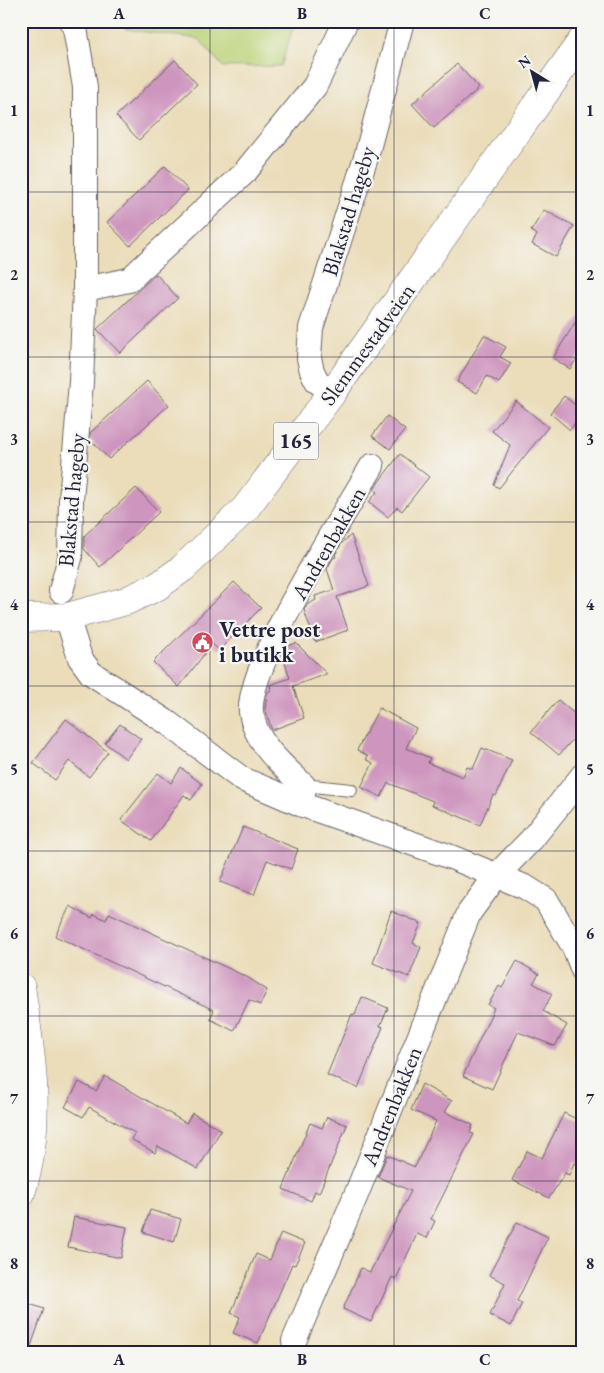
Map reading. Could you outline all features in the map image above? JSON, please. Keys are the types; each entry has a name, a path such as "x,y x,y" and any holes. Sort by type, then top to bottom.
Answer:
{"main road":[{"name":"Slemmestadveien","path":"21,618 68,617 126,601 158,586 183,568 245,509 332,393 583,40"},
{"path":"21,987 30,1035 35,1108 34,1138 21,1193"}],"street":[{"name":"Blakstad hageby","path":"61,591 70,558 71,500 81,382 85,289 85,87 75,28 71,21"},
{"path":"85,289 129,280 245,172 315,86 346,21"},
{"name":"Blakstad hageby","path":"332,393 317,381 312,371 310,358 312,328 366,157 402,21"},
{"name":"Andrenbakken","path":"303,795 259,736 251,711 256,683 277,632 372,466"},
{"name":"Andrenbakken","path":"68,617 80,658 91,673 168,723 242,779 303,795 407,840 525,887 546,900 570,940 583,970"},
{"name":"Andrenbakken","path":"294,1341 359,1186 468,913 496,876 531,840 583,775"}],"lane":[{"path":"303,795 351,790"}],"green space":[{"path":"127,21 295,21 281,66 223,67 199,39 125,29"}],"building":[{"path":"175,60 197,84 139,140 116,116"},
{"path":"457,64 479,88 434,128 412,104"},
{"path":"165,166 188,190 130,246 107,222"},
{"path":"544,210 574,226 556,257 532,244 537,235 531,231"},
{"path":"156,274 178,298 120,353 97,329"},
{"path":"583,310 583,349 570,369 553,358"},
{"path":"484,335 506,347 500,357 511,363 499,383 487,376 477,393 457,382"},
{"path":"147,381 169,405 109,459 90,439 90,433"},
{"path":"564,396 583,411 570,430 550,413"},
{"path":"516,401 548,427 499,488 494,485 510,445 492,431"},
{"path":"387,416 405,430 390,449 372,436"},
{"path":"400,454 429,477 402,511 397,507 388,517 369,502 377,492 374,490 378,483"},
{"path":"136,488 159,512 100,567 84,549 84,536"},
{"path":"351,535 369,586 337,597 348,630 315,642 304,610 308,604 316,600 315,596 334,590 327,569 333,558 336,557 335,555 341,544"},
{"path":"234,582 261,608 219,650 212,644 179,687 153,662"},
{"path":"296,643 327,674 293,686 304,718 272,730 265,709 267,693 271,690 270,685 290,678 282,654 285,647"},
{"path":"558,700 583,721 583,728 559,755 531,732"},
{"path":"379,708 416,728 406,748 430,758 428,763 463,777 467,767 473,769 482,748 512,760 496,796 493,795 480,825 432,805 433,801 388,783 381,797 361,787 373,763 366,759 368,756 357,750"},
{"path":"66,719 108,752 89,777 69,761 55,780 33,763"},
{"path":"120,724 141,739 126,759 105,743"},
{"path":"181,768 202,784 191,800 184,795 151,841 121,820 158,773 171,783"},
{"path":"243,827 298,849 291,869 267,860 254,895 220,882"},
{"path":"70,906 92,918 94,914 106,920 109,913 247,977 267,990 260,1005 249,1000 234,1031 210,1019 214,1010 55,936"},
{"path":"391,911 421,923 413,943 421,947 409,977 373,963"},
{"path":"517,961 539,974 533,983 552,994 543,1011 567,1025 555,1046 518,1032 492,1089 463,1076 494,1008 488,1005 499,986 502,988"},
{"path":"362,997 388,1008 380,1026 383,1027 358,1088 327,1075 352,1014 355,1015"},
{"path":"105,1076 186,1123 192,1113 221,1130 198,1169 158,1146 155,1153 131,1139 135,1133 89,1107 83,1117 65,1107 79,1082 96,1091"},
{"path":"422,1084 452,1101 445,1112 473,1125 470,1133 474,1134 431,1219 435,1221 427,1238 417,1234 396,1279 392,1277 371,1322 343,1309 361,1268 370,1272 411,1191 378,1177 387,1155 415,1167 436,1121 411,1110"},
{"path":"564,1113 583,1122 583,1167 574,1163 569,1175 565,1173 549,1198 512,1180 527,1151 542,1158"},
{"path":"327,1117 347,1125 319,1193 315,1191 311,1201 283,1189 310,1123 322,1128"},
{"path":"150,1210 181,1219 174,1242 143,1232"},
{"path":"74,1217 127,1227 121,1258 68,1247"},
{"path":"517,1222 548,1237 517,1301 522,1303 511,1326 490,1315 505,1283 489,1275"},
{"path":"281,1233 305,1243 295,1265 292,1264 258,1343 233,1333 240,1317 231,1313 256,1254 270,1260"},
{"path":"21,1301 44,1309 29,1352 21,1352"}],"place":[{"name":"Vettre post i butikk","path":"203,642"}]}
